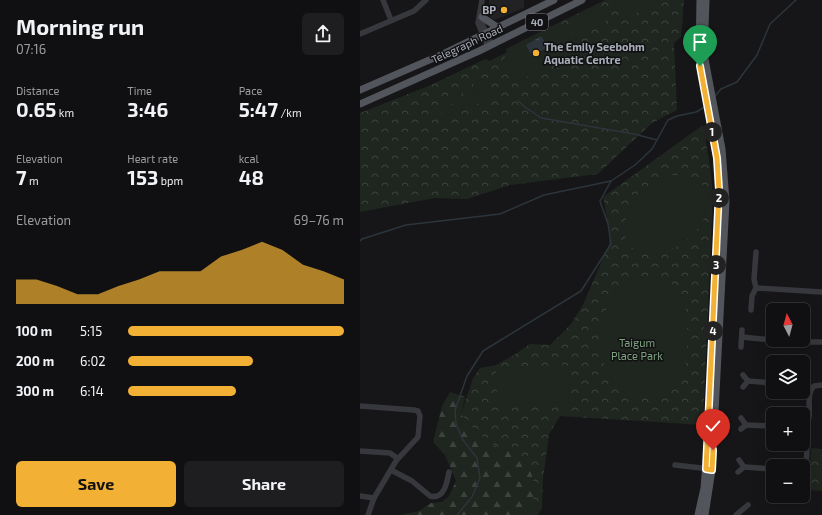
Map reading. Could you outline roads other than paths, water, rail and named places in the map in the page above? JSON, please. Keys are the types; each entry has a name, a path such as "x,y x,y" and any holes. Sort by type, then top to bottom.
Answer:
{"main road":[{"name":"Telegraph Road","path":"360,90 498,28 554,0"},
{"name":"Telegraph Road","path":"360,104 490,46 582,0"},
{"path":"700,0 698,50 704,72 713,121 719,190 709,469 705,515"},
{"path":"704,72 706,0"},
{"path":"482,17 498,28"},
{"path":"698,515 709,469"}],"street":[{"path":"383,0 391,20"},
{"path":"360,34 418,8 426,0"},
{"path":"482,0 478,20 490,46"},
{"path":"481,7 484,34"},
{"path":"751,310 752,296 756,288 756,252"},
{"path":"756,288 822,292"},
{"path":"741,347 742,330"},
{"path":"742,337 790,342 822,342"},
{"path":"743,375 748,381 766,382"},
{"path":"743,387 748,381"},
{"path":"808,407 808,389 814,386 822,386"},
{"path":"360,406 414,410 419,413 420,419 418,437 397,458 374,498 368,515"},
{"path":"742,418 746,424"},
{"path":"741,429 746,424 766,425"},
{"path":"360,451 390,453 397,458"},
{"path":"739,460 744,467"},
{"path":"675,465 709,469"},
{"path":"738,472 744,467 766,469"},
{"path":"391,470 408,479 430,496 435,497 439,496 443,492 449,472"},
{"path":"360,496 374,498"},
{"path":"741,514 748,505"}],"water":[{"path":"541,36 548,47 532,56 526,45"}],"waterway":[{"path":"714,97 721,89 737,82 757,55 770,24 796,0"},
{"path":"518,101 541,118 634,134 657,140"},
{"path":"457,515 472,497 480,478 477,458 463,440 456,424 455,410 467,376 483,351 581,291 611,244 608,224 600,201 611,181 635,165 652,149 668,120 677,116 696,112 705,107"},
{"path":"360,241 362,239 406,225 500,214 544,195 611,181"}],"place":[{"name":"BP","path":"504,10"},
{"name":"The Emily Seebohm Aquatic Centre","path":"536,53"}],"park label":[{"name":"Taigum Place Park","path":"637,349"}]}
